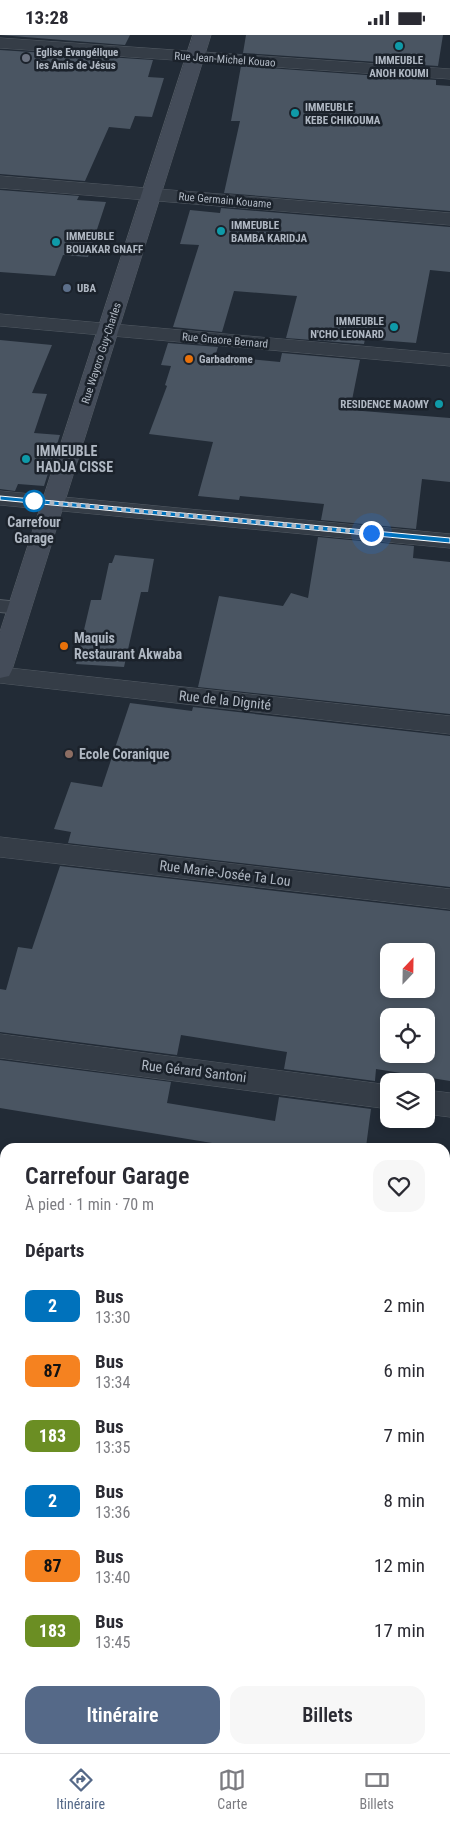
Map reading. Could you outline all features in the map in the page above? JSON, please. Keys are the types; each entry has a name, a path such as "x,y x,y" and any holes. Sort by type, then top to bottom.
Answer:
{"street":[{"name":"Rue Wayoro Guy-Charles","path":"0,671 10,607 53,503 202,35"},
{"name":"Rue Jean-Michel Kouao","path":"0,43 450,75"},
{"name":"Rue Germain Kouame","path":"0,183 450,219"},
{"name":"Rue Gnaore Bernard","path":"0,320 450,360"},
{"path":"0,498 450,541"},
{"name":"Rue de la Dignité","path":"0,675 450,725"},
{"name":"Rue Marie-Josée Ta Lou","path":"0,847 450,899"},
{"name":"Rue Gérard Santoni","path":"0,1046 380,1096"},
{"path":"435,1102 450,1105"}],"building":[{"path":"0,35 130,35 125,45"},
{"path":"246,35 443,35 438,66 243,53"},
{"path":"0,50 153,60 148,77 164,78 152,117 135,116 130,129 109,127 85,181 0,174"},
{"path":"241,66 436,80 436,85 450,86 450,211 224,193 240,121 231,121"},
{"path":"0,190 79,196 77,200 106,202 88,257 63,255 55,276 0,272"},
{"path":"221,208 450,227 450,272 430,270 416,343 365,339 364,344 286,338 297,296 234,291 222,332 173,327 199,245 180,244 190,210 220,213"},
{"path":"0,340 52,345 32,393 47,394 34,433 60,435 44,486 18,484 15,491 0,489"},
{"path":"168,343 218,347 215,356 280,362 282,353 360,360 350,410 450,418 450,482 422,479 416,529 321,520 324,504 240,496 239,500 198,496 213,442 149,434 167,386 165,385 171,366 161,365"},
{"path":"318,537 414,546 413,558 450,562 450,714 198,687 219,596 283,606 291,593 308,598"},
{"path":"115,555 154,559 148,592 141,592 124,667 76,664 91,600 101,600 109,563 112,563"},
{"path":"130,703 192,711 193,707 450,736 450,887 68,843 71,832 54,829 71,782 102,787"},
{"path":"60,866 450,911 450,1081 435,1079 435,1073 401,1073 376,1069 375,1081 284,1069 287,1052 181,1035 177,1055 0,1032 0,989 6,990 18,947 32,949"},
{"path":"0,1060 171,1082 167,1103 275,1121 279,1097 371,1109 367,1143 212,1143 0,1108"}],"bus line":[{"name":"2","path":"0,498 450,541"}],"place":[{"name":"IMMEUBLE ANOH KOUMI","path":"399,46"},
{"name":"Eglise Evangélique les Amis de Jésus","path":"26,58"},
{"name":"IMMEUBLE KEBE CHIKOUMA","path":"295,113"},
{"name":"IMMEUBLE BAMBA KARIDJA","path":"221,231"},
{"name":"IMMEUBLE BOUAKAR GNAFF","path":"56,242"},
{"name":"UBA","path":"67,288"},
{"name":"IMMEUBLE N'CHO LEONARD","path":"394,327"},
{"name":"Garbadrome","path":"189,359"},
{"name":"RESIDENCE MAOMY","path":"439,404"},
{"name":"IMMEUBLE HADJA CISSE","path":"26,459"},
{"name":"Carrefour Garage","path":"34,501"},
{"name":"Maquis Restaurant Akwaba","path":"64,646"},
{"name":"Ecole Coranique","path":"69,754"}],"route":[{"path":"34,501 371,533"}]}
